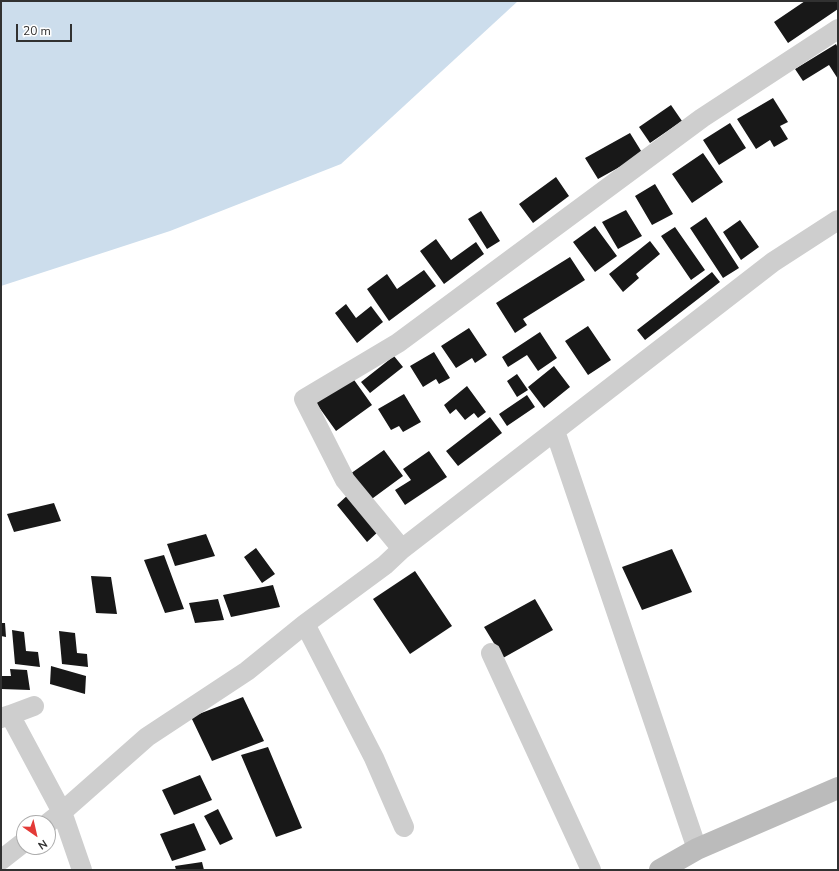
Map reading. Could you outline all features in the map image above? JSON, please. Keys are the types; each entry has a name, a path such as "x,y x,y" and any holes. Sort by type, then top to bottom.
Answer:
{"main road":[{"path":"660,870 697,849 838,788"}],"street":[{"path":"402,549 345,480 304,399 398,343 702,118 838,29"},
{"path":"56,816 147,737 247,672 305,624 385,566 402,549 773,262 838,220"},
{"path":"555,430 697,849"},
{"path":"305,624 374,758 404,827"},
{"path":"492,653 591,870"},
{"path":"34,706 6,716 54,815"},
{"path":"56,819 82,870"},
{"path":"1,860 16,848"}],"water":[{"path":"1,1 518,1 341,164 170,231 1,286"}],"building":[{"path":"805,1 838,1 838,9 788,43 774,22"},
{"path":"836,44 838,48 838,79 829,65 803,81 795,69"},
{"path":"773,98 788,122 780,126 788,139 774,147 770,140 756,149 737,119"},
{"path":"671,105 682,121 650,143 639,127"},
{"path":"730,123 746,148 719,165 703,140"},
{"path":"630,133 643,154 598,179 585,158"},
{"path":"703,153 723,182 692,203 672,174"},
{"path":"556,177 569,196 533,223 519,204"},
{"path":"655,184 673,214 652,225 635,196"},
{"path":"626,210 642,236 618,249 602,222"},
{"path":"481,211 500,241 487,249 468,219"},
{"path":"706,217 739,268 723,278 690,228"},
{"path":"740,220 759,247 741,260 723,232"},
{"path":"595,226 617,256 595,272 573,242"},
{"path":"675,227 705,270 691,280 661,236"},
{"path":"436,239 451,260 476,242 484,254 444,284 420,251"},
{"path":"650,241 660,254 636,274 639,278 623,292 609,274"},
{"path":"570,257 585,280 523,319 527,325 515,333 496,303"},
{"path":"424,270 436,286 389,321 367,289 387,274 397,289"},
{"path":"712,272 720,282 645,340 637,330"},
{"path":"346,304 356,318 371,306 383,322 357,343 335,313"},
{"path":"588,326 611,360 588,375 565,341"},
{"path":"469,328 487,355 475,363 472,358 456,368 441,346"},
{"path":"540,332 557,358 538,371 527,355 508,367 502,357"},
{"path":"434,352 450,378 439,384 436,379 423,387 410,366"},
{"path":"394,356 403,367 370,393 361,382"},
{"path":"554,366 570,387 544,408 528,387"},
{"path":"517,374 528,390 517,397 507,381"},
{"path":"352,377 372,405 336,431 316,403"},
{"path":"467,386 486,412 478,418 474,413 465,420 456,409 450,414 444,405"},
{"path":"404,394 421,422 403,432 399,426 391,430 378,409"},
{"path":"527,395 535,407 507,426 499,414"},
{"path":"490,417 502,433 458,466 446,451"},
{"path":"384,450 403,476 369,501 350,474"},
{"path":"429,451 447,477 405,505 395,490 411,480 403,469"},
{"path":"350,493 380,530 367,542 337,505"},
{"path":"54,503 61,521 14,532 7,514"},
{"path":"206,534 215,556 175,566 167,544"},
{"path":"256,548 275,574 262,583 244,557"},
{"path":"672,549 692,592 642,610 622,567"},
{"path":"164,555 184,609 165,613 144,560"},
{"path":"415,571 452,626 410,654 373,599"},
{"path":"91,576 111,577 117,614 96,613"},
{"path":"273,585 280,607 231,617 223,595"},
{"path":"218,599 224,620 195,623 189,603"},
{"path":"535,599 553,630 503,658 484,627"},
{"path":"1,623 5,623 6,637 1,636"},
{"path":"12,630 24,632 26,651 38,652 40,667 15,664"},
{"path":"59,631 75,633 77,653 87,654 88,667 62,664"},
{"path":"51,666 86,676 85,694 50,684"},
{"path":"10,669 27,670 30,690 1,689 1,676 11,676"},
{"path":"243,697 264,741 212,761 191,717"},
{"path":"268,747 302,828 276,837 241,755"},
{"path":"200,775 212,800 174,815 162,790"},
{"path":"218,809 233,839 220,845 204,816"},
{"path":"194,823 206,850 172,861 160,834"},
{"path":"202,862 204,870 176,870 175,866"}]}
